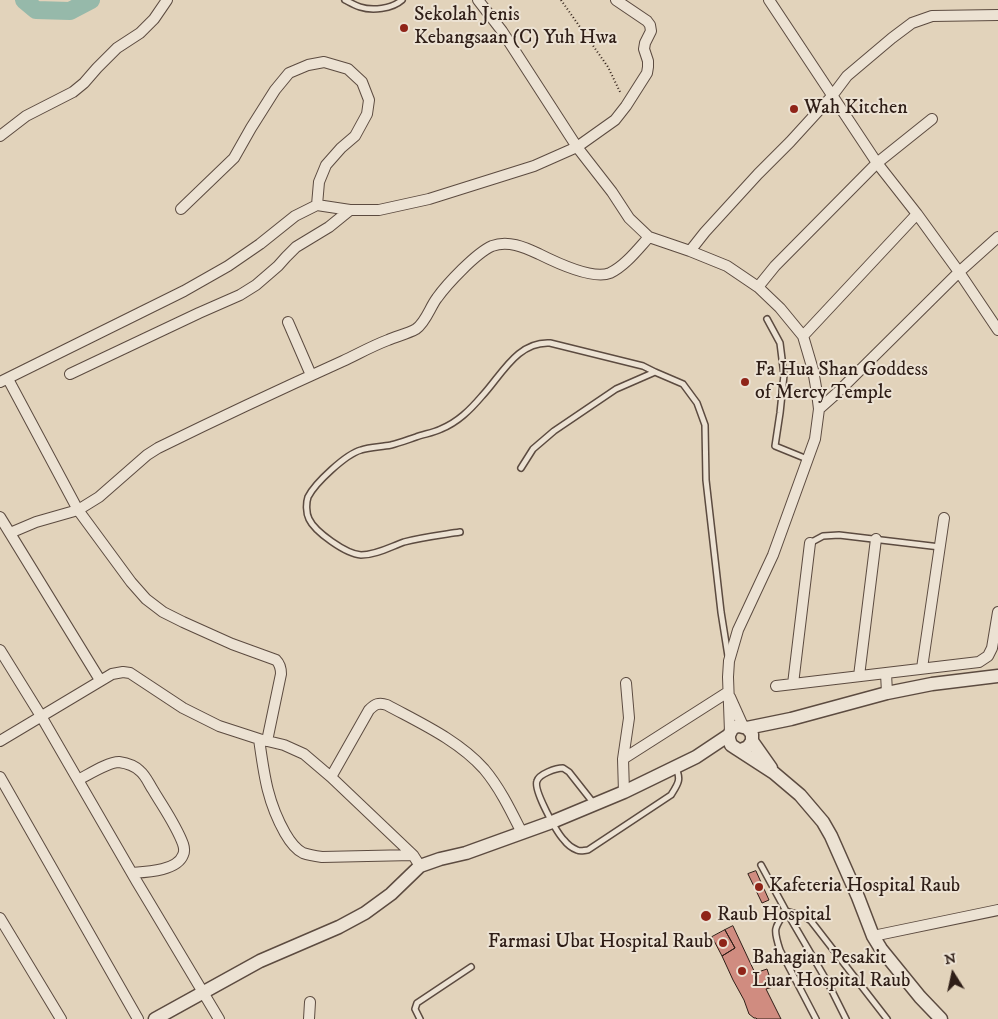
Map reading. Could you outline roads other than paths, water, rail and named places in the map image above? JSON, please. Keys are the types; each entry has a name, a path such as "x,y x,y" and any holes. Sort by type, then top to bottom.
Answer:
{"street":[{"path":"0,136 26,116 78,88 117,48 140,34 154,19 167,0"},
{"path":"478,0 502,31 577,147 612,192 629,218 649,237 727,266 758,287 780,308 803,336 813,370 817,393 818,409 814,439 773,555 738,630 729,661 730,742 774,773 800,795 823,822 858,896 873,936 881,949 920,997 941,1019"},
{"path":"616,0 650,25 651,31 644,49 648,61 647,74 615,120 577,147 534,166 429,199 379,210 350,210 317,205 296,216 260,244 221,270 184,291 4,381 78,510 131,582 146,599 163,612 183,622 278,662 281,674 263,740 267,789 278,821 288,838 301,852 309,855 416,861 440,859 466,853 552,822 624,792 696,757 730,734 735,727 749,733 791,719 887,693 932,684 998,676"},
{"path":"769,0 877,163 917,214 997,325"},
{"path":"690,251 758,174 832,96 847,76 892,38 912,23 932,16 998,15"},
{"path":"181,209 234,158 275,90 289,72 308,65 324,62 348,68 362,82 369,100 367,114 355,136 326,165 319,182 317,205"},
{"path":"758,287 775,266 877,163 932,119"},
{"path":"70,374 240,295 256,285 296,247 329,227 350,210"},
{"path":"803,336 917,214"},
{"path":"10,533 36,522 78,510 99,497 147,455 158,448 311,375 416,328 421,324 436,298 474,259 491,247 503,244 519,245 582,272 596,275 609,274 616,269 633,255 649,237"},
{"path":"818,409 837,393 959,272 998,237"},
{"path":"288,322 311,375"},
{"path":"0,517 100,680"},
{"path":"922,668 944,518"},
{"path":"859,676 876,539"},
{"path":"793,684 810,542"},
{"path":"776,686 979,662 988,656 992,648 998,612"},
{"path":"0,650 41,716 219,1019"},
{"path":"0,741 100,680 112,674 130,673 183,708 220,726 263,740 284,744 304,754 331,776 416,861"},
{"path":"886,673 887,693"},
{"path":"624,792 623,759 628,718 626,683"},
{"path":"728,692 749,733 774,773"},
{"path":"623,759 728,692"},
{"path":"331,776 369,710 375,705 382,703 464,750 484,770 500,791 522,833"},
{"path":"696,757 736,748 741,750 748,747 749,733"},
{"path":"78,780 112,763 120,762 140,771 145,776 183,845 184,852 178,861 167,868 152,872 132,873"},
{"path":"0,777 138,1019"},
{"path":"155,1019 260,961 339,927 365,913 391,894 416,861"},
{"path":"873,936 998,910"},
{"path":"0,918 61,1019"},
{"path":"309,1019 310,1002"}],"lane":[{"path":"344,0 361,7 382,8 391,7 402,0"},
{"path":"767,319 780,343 784,374 775,446 808,459"},
{"path":"460,532 426,537 361,555 341,547 326,538 314,527 309,519 307,502 315,487 352,453 362,449 400,443 439,430 458,421 483,396 499,374 524,349 543,342 643,366 683,384 697,403 704,425 706,480 721,612 729,661"},
{"path":"521,468 533,449 554,431 616,389 655,372"},
{"path":"810,542 823,536 839,535 940,547"},
{"path":"595,805 569,772 563,768 558,768 540,776 536,782 536,789 552,822 564,840 581,851 588,850 671,795 678,785 680,776 675,767"},
{"path":"761,865 828,983 846,1019"},
{"path":"786,911 776,925 776,939 816,1019"},
{"path":"786,911 804,916 811,921 887,1019"},
{"path":"420,1019 415,1010 417,1003 471,967"}],"waterway":[{"path":"24,0 36,10 70,11 91,0"}],"place":[{"name":"Sekolah Jenis Kebangsaan (C) Yuh Hwa","path":"404,28"},
{"name":"Wah Kitchen","path":"794,109"},
{"name":"Fa Hua Shan Goddess of Mercy Temple","path":"745,382"},
{"name":"Kafeteria Hospital Raub","path":"759,887"},
{"name":"Raub Hospital","path":"706,916"},
{"name":"Farmasi Ubat Hospital Raub","path":"723,943"},
{"name":"Bahagian Pesakit Luar Hospital Raub","path":"742,971"}]}
